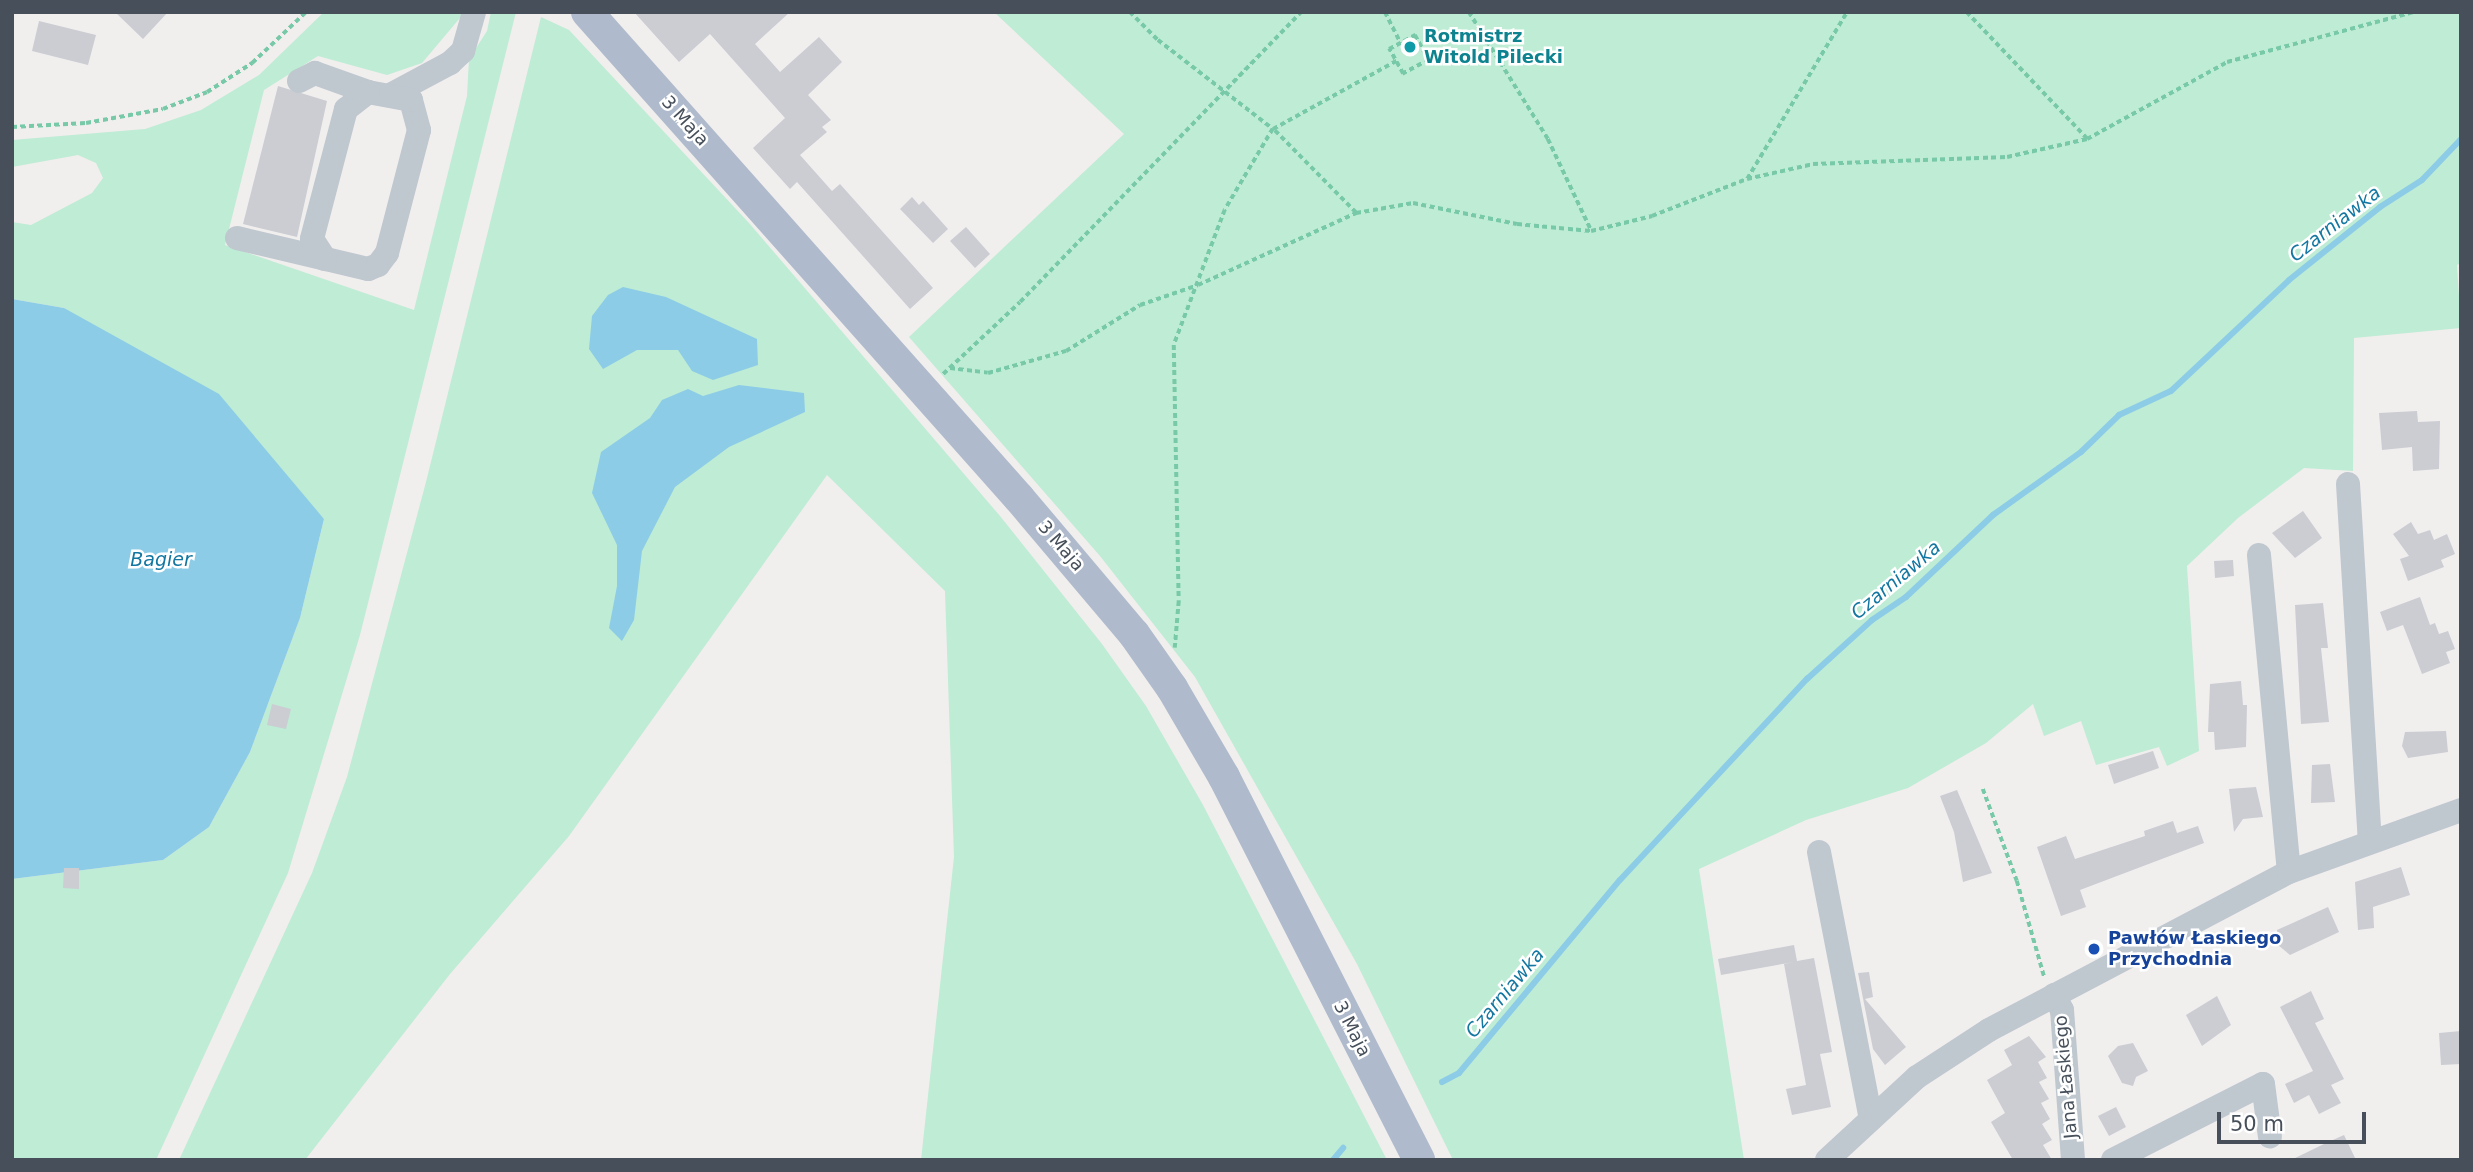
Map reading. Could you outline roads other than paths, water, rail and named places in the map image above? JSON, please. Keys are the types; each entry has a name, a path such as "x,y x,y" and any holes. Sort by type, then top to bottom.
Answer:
{"main road":[{"name":"3 Maja","path":"587,12 1099,590 1172,688 1224,777 1419,1160"}],"street":[{"path":"326,259 312,239 346,109 450,63 463,51 474,12"},
{"path":"237,238 368,269 378,265 387,253 419,130 411,100 314,73 299,82"},
{"path":"2348,484 2370,840"},
{"path":"2259,555 2289,873"},
{"path":"1827,1160 1871,1119 1950,1054 2054,995 2289,873 2370,840 2461,810"},
{"path":"1819,852 1871,1119"},
{"name":"Jana Łaskiego","path":"2054,995 2062,1010 2073,1160"},
{"path":"2113,1160 2263,1084 2270,1137"}],"water":[{"path":"623,287 666,297 757,339 758,365 713,380 692,371 678,350 637,350 603,369 589,349 592,316 608,295"},
{"name":"Bagier","path":"12,299 64,308 219,394 324,519 300,618 250,752 209,827 163,860 12,879"},
{"path":"739,385 804,393 805,412 729,447 675,487 642,551 634,620 622,641 609,628 617,586 617,545 592,493 601,452 650,418 662,400 688,389 703,396"}],"waterway":[{"name":"Czarniawka","path":"1442,1082 1459,1073 1620,880 1807,679 1872,620 1906,597 1993,515 2081,452 2119,415 2171,391 2289,280 2380,207 2422,180 2461,139"},
{"name":"Czarniawka","path":"1333,1160 1343,1148"}],"place":[{"name":"Rotmistrz Witold Pilecki","path":"1410,47"},
{"name":"Pawłów Łaskiego Przychodnia","path":"2094,949"}]}
